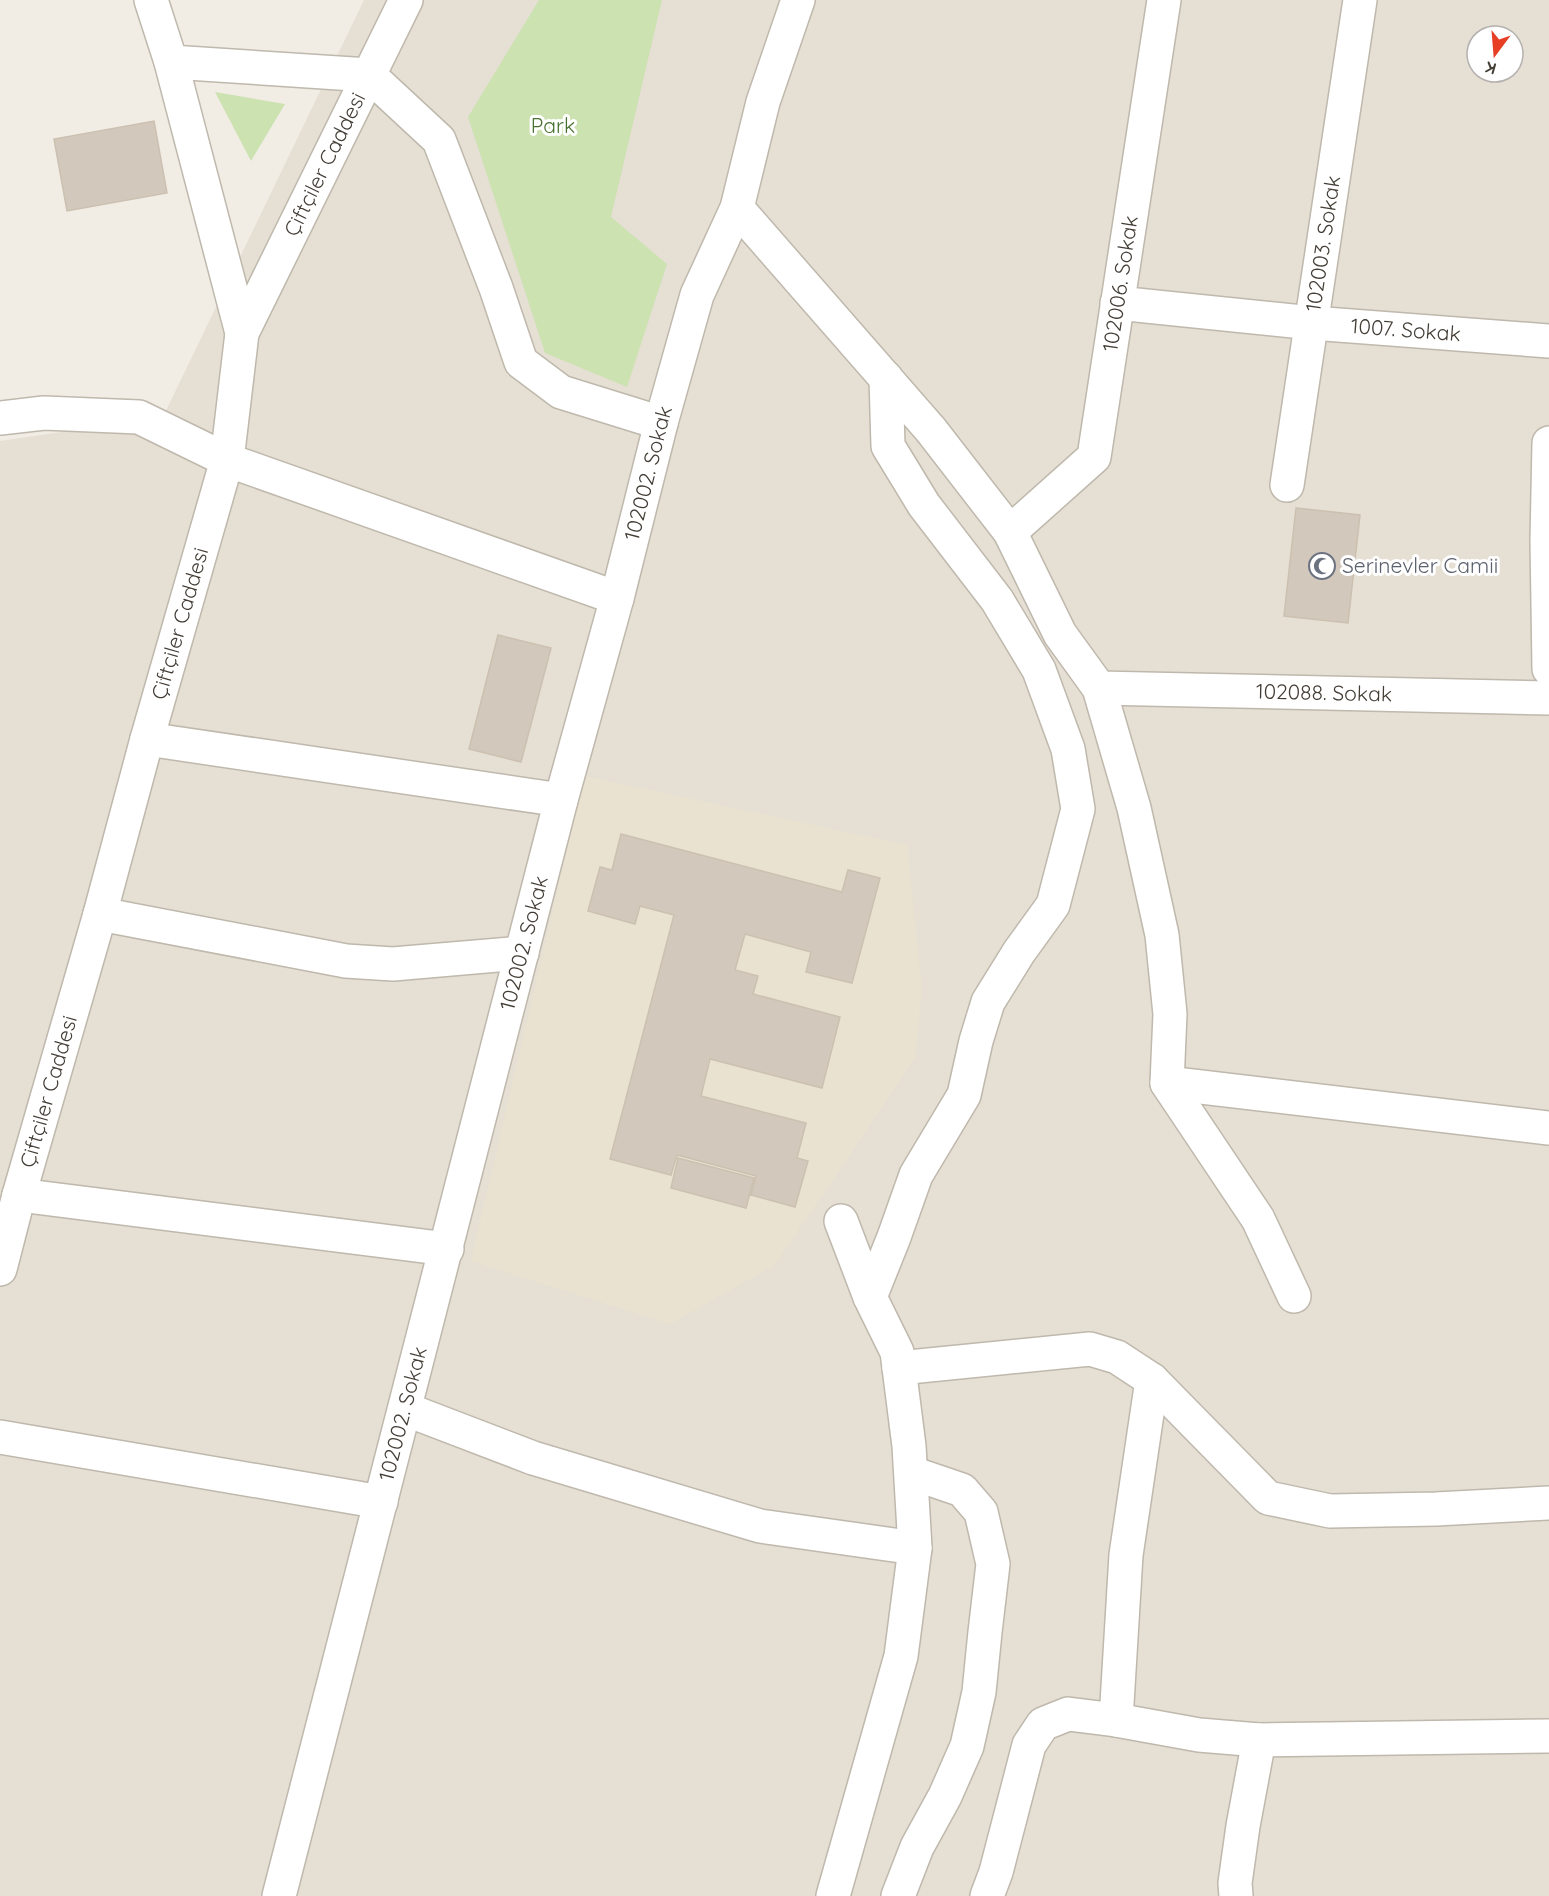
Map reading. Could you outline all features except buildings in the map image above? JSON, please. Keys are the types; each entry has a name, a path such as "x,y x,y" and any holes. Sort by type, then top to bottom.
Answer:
{"street":[{"path":"151,0 171,62 242,333"},
{"name":"Çiftçiler Caddesi","path":"3,1247 100,914 147,739 227,460 242,333 406,0"},
{"name":"102002. Sokak","path":"279,1896 561,800 661,423 697,295 737,208 763,102 798,0"},
{"name":"102006. Sokak","path":"1010,532 1094,457 1164,0"},
{"name":"102003. Sokak","path":"1287,485 1360,0"},
{"path":"171,62 369,75 439,140 496,288 521,362 561,392 661,423"},
{"path":"737,208 931,430 1010,532 1060,634 1099,688 1134,808 1162,935 1170,1014 1167,1083 1258,1219 1294,1296"},
{"name":"1007. Sokak","path":"1118,303 1312,323 1549,341"},
{"path":"870,1297 916,1175 964,1095 976,1041 988,1002 1019,952 1053,905 1078,809 1068,749 1039,670 997,600 924,505 888,446 886,378"},
{"path":"0,418 44,412 139,417 227,460 616,598"},
{"path":"1549,443 1549,669"},
{"name":"102088. Sokak","path":"1099,688 1549,698"},
{"path":"147,739 561,800"},
{"path":"100,914 346,961 393,964 522,953"},
{"path":"1167,1083 1549,1128"},
{"path":"19,1195 447,1249"},
{"path":"833,1896 901,1656 915,1548 912,1473 897,1352 870,1297 841,1221"},
{"path":"899,1368 1090,1348 1117,1357 1152,1380 1268,1498 1330,1511 1436,1509 1549,1503"},
{"path":"1116,1720 1126,1555 1152,1380"},
{"path":"405,1409 533,1458 760,1526 915,1548"},
{"path":"0,1437 381,1502"},
{"path":"898,1896 917,1847 945,1796 968,1746 980,1692 984,1632 993,1564 981,1512 962,1490 912,1473"},
{"path":"987,1896 996,1872 1029,1745 1043,1724 1068,1714 1199,1735 1259,1740 1549,1736"},
{"path":"1236,1896 1235,1883 1243,1826 1259,1740"}],"shaded area":[{"path":"364,0 1549,0 1549,1896 0,1896 0,441 163,417"},
{"path":"584,776 907,845 922,989 915,1058 775,1265 670,1324 471,1261"}],"green space":[{"name":"Park","path":"539,0 662,0 611,217 667,264 627,387 545,353 468,117"},
{"path":"215,92 285,104 251,161"}],"place":[{"name":"Serinevler Camii","path":"1322,566"}]}
